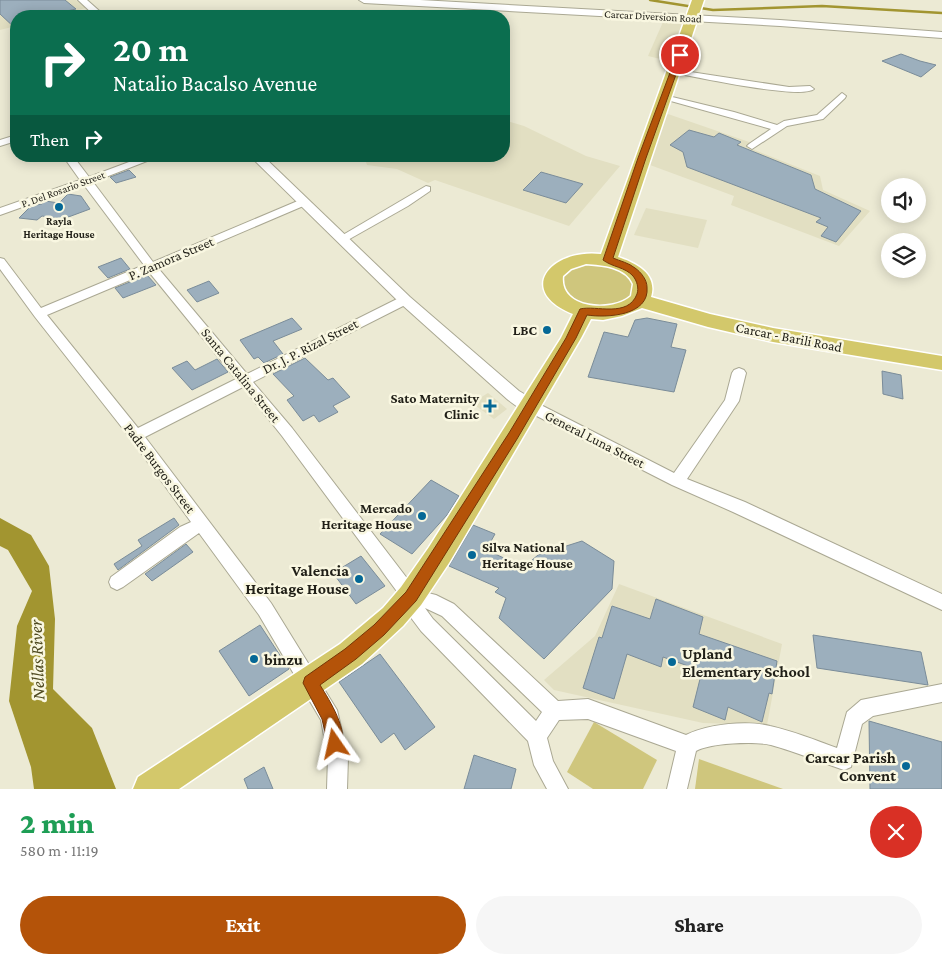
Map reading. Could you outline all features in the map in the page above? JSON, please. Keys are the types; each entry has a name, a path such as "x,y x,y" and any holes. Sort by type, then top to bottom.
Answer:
{"highway":[{"path":"608,260 695,9"},
{"path":"591,258 620,263 638,276 643,292 639,300 630,308 616,312 600,314 584,312 564,302 557,296 553,289 554,275 566,264 575,260 591,258"},
{"name":"Carcar - Barili Road","path":"639,300 708,320 773,335 942,363"},
{"path":"150,789 351,654 379,630 411,596 530,406 571,338 584,312"}],"main road":[{"name":"Carcar Diversion Road","path":"364,0 695,9 942,35"}],"street":[{"path":"82,0 93,10"},
{"path":"674,71 790,90 810,88"},
{"path":"752,146 777,128 790,122 820,117 828,112 842,96"},
{"path":"664,98 731,114 777,128"},
{"name":"Santa Catalina Street","path":"72,162 151,266 245,379 411,596 418,614 537,736"},
{"name":"P. Del Rosario Street","path":"0,212 138,162"},
{"name":"General Luna Street","path":"262,162 405,300 513,396 677,481 739,507 942,602"},
{"path":"342,238 404,204 426,189"},
{"name":"P. Zamora Street","path":"39,314 304,202"},
{"name":"Padre Burgos Street","path":"0,261 39,314 136,435 265,609 330,717 338,757 337,789"},
{"name":"Dr. J. P. Rizal Street","path":"136,435 405,300"},
{"path":"677,481 732,401 739,373"},
{"path":"117,582 186,532 202,524"},
{"path":"411,596 430,601 448,610 554,711 588,709 687,745 702,737 727,734 769,735 844,760 854,719 868,707 942,692"},
{"path":"554,711 537,736 544,765 558,789"},
{"path":"677,789 687,745"}],"shaded area":[{"path":"0,0 76,0 86,8 78,10 10,10 10,28 0,30"},
{"path":"663,22 683,24 669,61 648,56"},
{"path":"668,114 752,143 747,147 820,176 823,190 870,211 839,246 731,205 734,196 650,165 663,120"},
{"path":"510,122 524,126 586,156 620,166 569,226 435,180 428,183 397,169 367,165 366,162 510,162"},
{"path":"646,208 707,220 698,248 634,235"},
{"path":"597,260 634,277 634,298 600,310 567,300 558,276 562,270"},
{"name":"Sato Maternity Clinic","path":"488,393 507,409 494,419 472,403"},
{"name":"Upland Elementary School","path":"619,584 782,644 767,725 703,723 554,690 544,680 595,636"},
{"path":"594,722 657,760 643,789 593,789 567,772"},
{"path":"699,759 783,789 695,789"}],"water":[{"name":"Nellas River","path":"0,518 31,535 49,566 55,619 53,689 92,728 116,789 34,789 31,767 9,701 17,626 32,591 8,550 0,546"}],"building":[{"path":"0,0 65,0 76,9 10,10 10,23 0,14"},
{"path":"901,54 936,65 921,77 882,61"},
{"path":"689,130 714,137 719,133 741,142 737,145 811,175 815,189 861,211 836,242 821,236 828,227 816,222 821,218 687,167 683,152 670,145"},
{"path":"129,170 136,177 116,183 110,177"},
{"path":"541,172 583,184 566,203 523,190"},
{"name":"Rayla Heritage House","path":"68,194 81,196 90,209 63,219 42,216 37,220 19,218 31,206 42,204 45,201 59,203"},
{"path":"121,258 130,269 108,278 98,267"},
{"path":"147,275 156,285 123,298 115,288"},
{"path":"209,281 219,293 197,302 187,290"},
{"path":"292,318 302,329 273,341 283,354 264,363 258,357 254,359 240,340"},
{"path":"647,318 677,324 671,347 686,350 674,392 588,377 604,332 628,337 635,320"},
{"path":"305,358 328,380 333,378 350,397 333,406 338,412 319,422 314,415 303,421 287,400 294,396 273,374"},
{"path":"217,359 228,372 192,390 172,368 187,361 195,370"},
{"path":"882,371 901,375 903,399 883,394"},
{"name":"Mercado Heritage House","path":"431,480 459,496 447,515 412,554 380,534"},
{"path":"174,518 179,525 118,570 114,564 142,546 138,540"},
{"path":"473,525 495,534 486,550 524,567 538,555 582,541 614,561 612,589 544,659 499,618 506,598 495,592 499,588 449,566"},
{"path":"186,544 193,552 152,581 145,574"},
{"name":"Valencia Heritage House","path":"361,556 385,586 356,604 333,573"},
{"path":"656,599 703,617 699,634 777,661 772,694 769,693 762,722 728,707 725,720 693,707 702,671 663,657 661,667 627,654 614,699 583,688 599,637 602,638 612,606 650,619"},
{"name":"binzu","path":"260,625 289,669 249,696 219,651"},
{"path":"813,635 921,652 928,685 817,668"},
{"path":"380,654 435,727 405,750 394,733 381,743 339,682"},
{"name":"Carcar Parish Convent","path":"869,721 942,742 942,789 870,789"},
{"path":"474,755 516,769 511,789 464,789"},
{"path":"264,767 273,789 248,789 244,779"}],"waterway":[{"path":"650,0 713,10 822,6 942,13"}],"place":[{"name":"Rayla Heritage House","path":"59,207"},
{"name":"LBC","path":"547,330"},
{"name":"Sato Maternity Clinic","path":"490,406"},
{"name":"Mercado Heritage House","path":"422,516"},
{"name":"Silva National Heritage House","path":"472,555"},
{"name":"Valencia Heritage House","path":"359,579"},
{"name":"binzu","path":"254,659"},
{"name":"Upland Elementary School","path":"672,662"},
{"name":"Carcar Parish Convent","path":"906,766"}],"route":[{"path":"335,744 330,717 310,683 351,654 379,630 393,617 420,584 464,511 513,436 571,338 584,312 600,314 616,312 630,308 639,300 643,292 638,276 631,269 620,263 608,260 642,158 680,55"}]}
